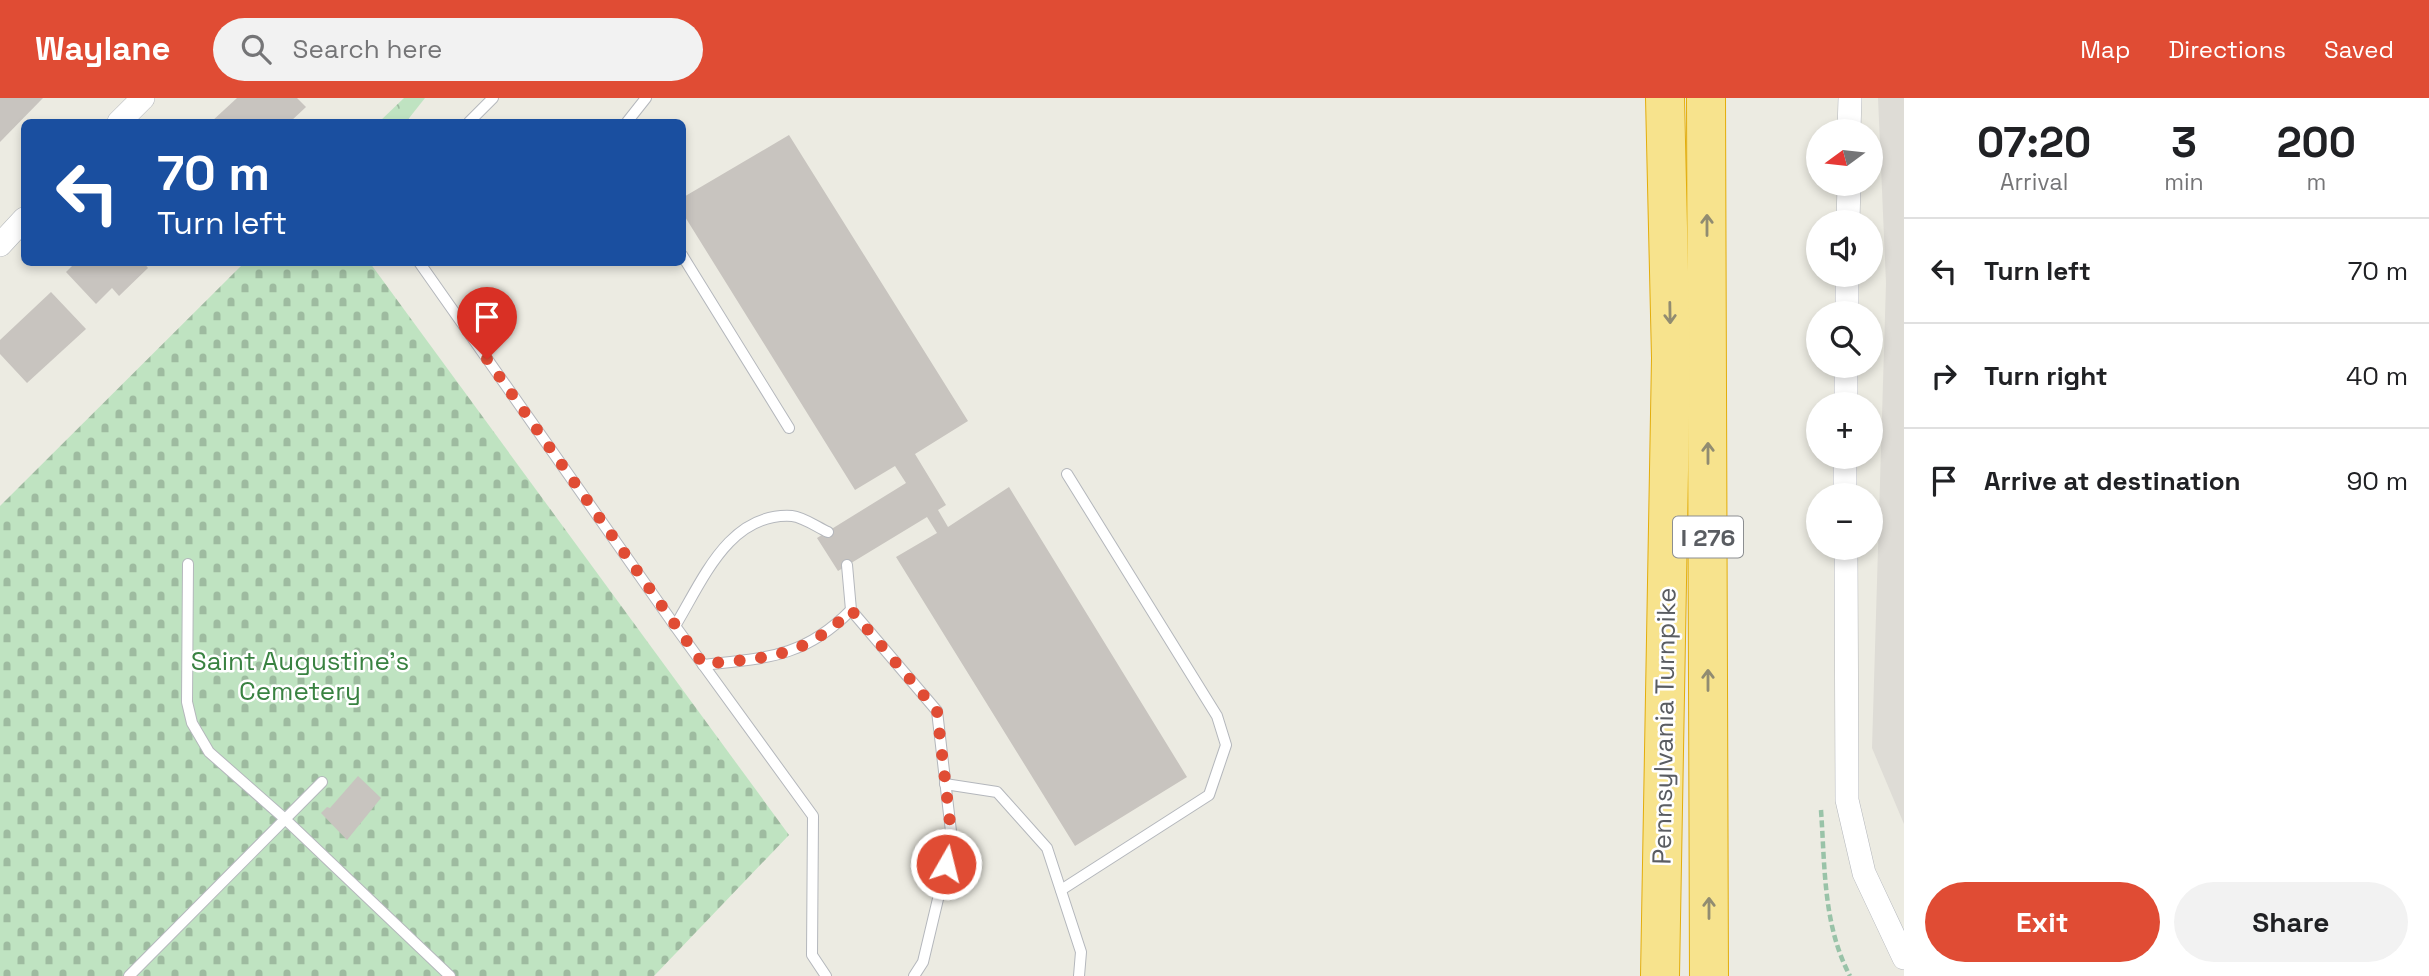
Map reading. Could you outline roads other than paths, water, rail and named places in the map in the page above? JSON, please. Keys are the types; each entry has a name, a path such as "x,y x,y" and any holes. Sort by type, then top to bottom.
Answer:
{"highway":[{"name":"Pennsylvania Turnpike","path":"1660,976 1671,358 1665,98"},
{"name":"Pennsylvania Turnpike","path":"1706,98 1709,976"}],"street":[{"path":"122,119 144,98"},
{"path":"1849,119 1850,98"},
{"path":"0,245 21,222"},
{"path":"1846,560 1847,800 1864,873 1904,958"}],"lane":[{"path":"472,119 493,98"},
{"path":"629,119 646,98"},
{"path":"686,261 789,428"},
{"path":"422,266 675,626 813,816 812,956 826,976"},
{"path":"1061,890 1209,796 1226,745 1217,716 1067,474"},
{"path":"675,626 724,544 755,522 794,516 828,531"},
{"path":"188,564 187,702 192,723 209,752 285,819 450,976"},
{"path":"848,565 851,610 937,711 952,840 923,961 914,976"},
{"path":"703,664 772,657 810,643 832,630 851,610"},
{"path":"129,976 322,782"},
{"path":"945,784 997,792 1047,848 1081,952 1079,976"}],"park label":[{"name":"Saint Augustine's Cemetery","path":"300,676"}]}
